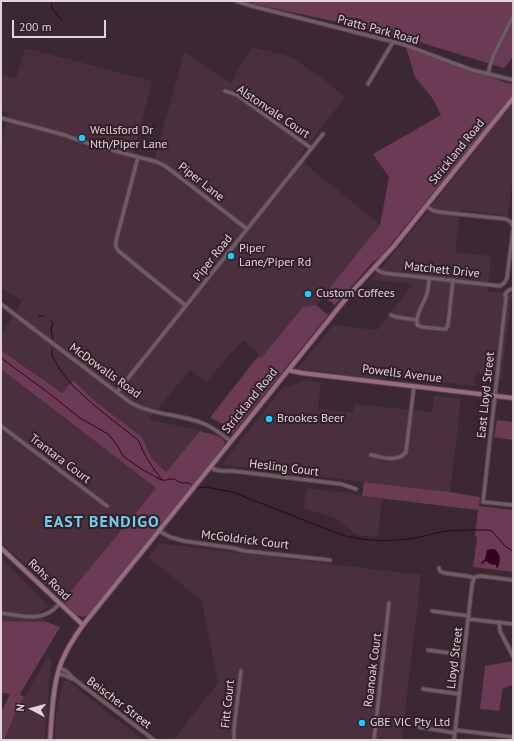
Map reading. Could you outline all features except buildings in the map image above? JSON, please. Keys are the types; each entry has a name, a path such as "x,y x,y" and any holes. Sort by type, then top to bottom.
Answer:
{"main road":[{"name":"Strickland Road","path":"50,740 53,698 58,674 70,644 83,625 288,369 348,296 394,246 513,98"},
{"name":"Powells Avenue","path":"288,369 302,373 513,398"},
{"name":"Rohs Road","path":"1,548 83,625"}],"street":[{"name":"Pratts Park Road","path":"236,1 402,44 472,70 513,80"},
{"path":"488,73 493,56 513,16"},
{"path":"368,84 393,42"},
{"name":"Alstonvale Court","path":"225,91 237,95 311,148"},
{"name":"Piper Lane","path":"1,118 157,162 169,168 247,229"},
{"name":"Piper Road","path":"117,392 323,134"},
{"path":"138,157 116,237 116,249 186,306"},
{"path":"426,206 439,212 506,220 511,222 513,226"},
{"name":"Matchett Drive","path":"374,267 384,273 498,286 504,283 507,278 513,230"},
{"path":"429,278 427,292 420,309 417,325 420,327 443,330 446,329 448,325 453,280"},
{"path":"501,292 505,294 513,289"},
{"name":"East Lloyd Street","path":"505,294 506,298 483,502 513,505"},
{"name":"McDowalls Road","path":"1,304 131,403 139,407 203,423 215,429 231,441"},
{"path":"391,315 417,320"},
{"path":"371,456 396,458 401,457 404,454 407,448 414,386"},
{"name":"Trantara Court","path":"1,426 107,506"},
{"name":"Hesling Court","path":"210,468 218,471 233,471 341,484 356,489"},
{"name":"McGoldrick Court","path":"159,531 170,537 184,541 246,551 330,560"},
{"path":"439,568 440,571 474,578 480,576 513,580"},
{"name":"Lloyd Street","path":"454,740 474,578"},
{"name":"Roanoak Court","path":"374,740 390,603"},
{"path":"1,613 28,617 40,616 54,610 59,604"},
{"path":"432,611 513,624"},
{"path":"499,622 500,631 513,656"},
{"path":"428,650 464,655"},
{"name":"Beischer Street","path":"60,668 66,671 74,680"},
{"name":"Fitt Court","path":"234,740 241,671"},
{"name":"Beischer Street","path":"58,674 74,680 154,740"},
{"path":"423,689 460,694"},
{"path":"419,727 513,737"}],"shaded area":[{"path":"251,1 513,1 513,57 504,68 393,34 254,4"},
{"path":"252,47 291,57 327,82 345,97 298,158 380,225 316,305 303,307 261,359 257,352 243,340 206,382 190,370 149,419 200,431 167,472 152,459 142,437 96,402 73,380 62,393 1,350 1,335 22,301 1,288 1,143 9,113 1,111 1,74 16,78 25,48 152,81 134,153 155,158 184,52 225,80 232,82 241,63"},
{"path":"406,47 513,84 513,95 381,256 373,262 335,305 323,296 380,225 389,177 373,154 441,115 433,99 415,77"},
{"path":"513,102 513,183 508,216 460,210 455,252 491,256 487,291 512,294 501,380 483,378 484,374 476,373 474,386 382,375 381,379 297,369 333,325 377,330 413,284 371,280 400,246"},
{"path":"316,305 328,315 233,433 227,432 222,423 211,418 212,415 252,364 259,356 261,358 303,307"},
{"path":"1,350 62,393 73,380 96,402 142,437 152,459 166,472 200,431 218,436 225,443 219,454 89,615 78,615 62,602 156,488 1,369"},
{"path":"1,369 156,488 63,602 1,541"},
{"path":"302,380 321,382 318,409 353,413 354,404 432,412 434,395 461,399 450,492 222,465 284,386 286,387 301,382"},
{"path":"497,420 513,422 513,440 494,437"},
{"path":"364,482 480,497 479,506 513,510 513,572 473,567 477,537 475,536 478,510 362,496"},
{"path":"307,488 382,498 378,537 357,535 335,518 303,508"},
{"path":"159,543 421,575 402,740 173,740 218,683 202,601 148,557"},
{"path":"487,550 496,550 500,558 498,567 496,568 496,565 490,564 486,561 482,564 481,563 485,559"},
{"path":"1,558 49,607 37,614 47,622 1,621"},
{"path":"1,621 47,622 60,627 20,694 24,697 4,740 1,740 1,713 10,694 1,693"},
{"path":"47,657 51,659 45,740 4,740 15,714"},
{"path":"513,661 513,685 503,688 499,711 480,709 485,666"},
{"path":"67,680 143,740 55,740 56,717 63,682"}],"waterway":[{"path":"51,1 53,9 62,20"},
{"path":"39,316 44,316"},
{"path":"51,321 53,323 51,330 53,339"},
{"path":"52,349 52,356 61,371 73,386 95,406 139,441 146,457 162,480 174,479 179,482 189,483 192,485"},
{"path":"1,358 80,418 108,434 117,445 123,456 161,480"},
{"path":"198,488 205,487 232,492 342,535 371,540 391,540 410,539 447,531 487,530 492,531 505,546 513,551"}],"place":[{"name":"Wellsford Dr Nth/Piper Lane","path":"82,138"},
{"name":"Piper Lane/Piper Rd","path":"231,256"},
{"name":"Custom Coffees","path":"308,294"},
{"name":"Brookes Beer","path":"269,419"},
{"name":"GBE VIC Pty Ltd","path":"362,723"}],"district":[{"name":"EAST BENDIGO","path":"102,522"}]}
